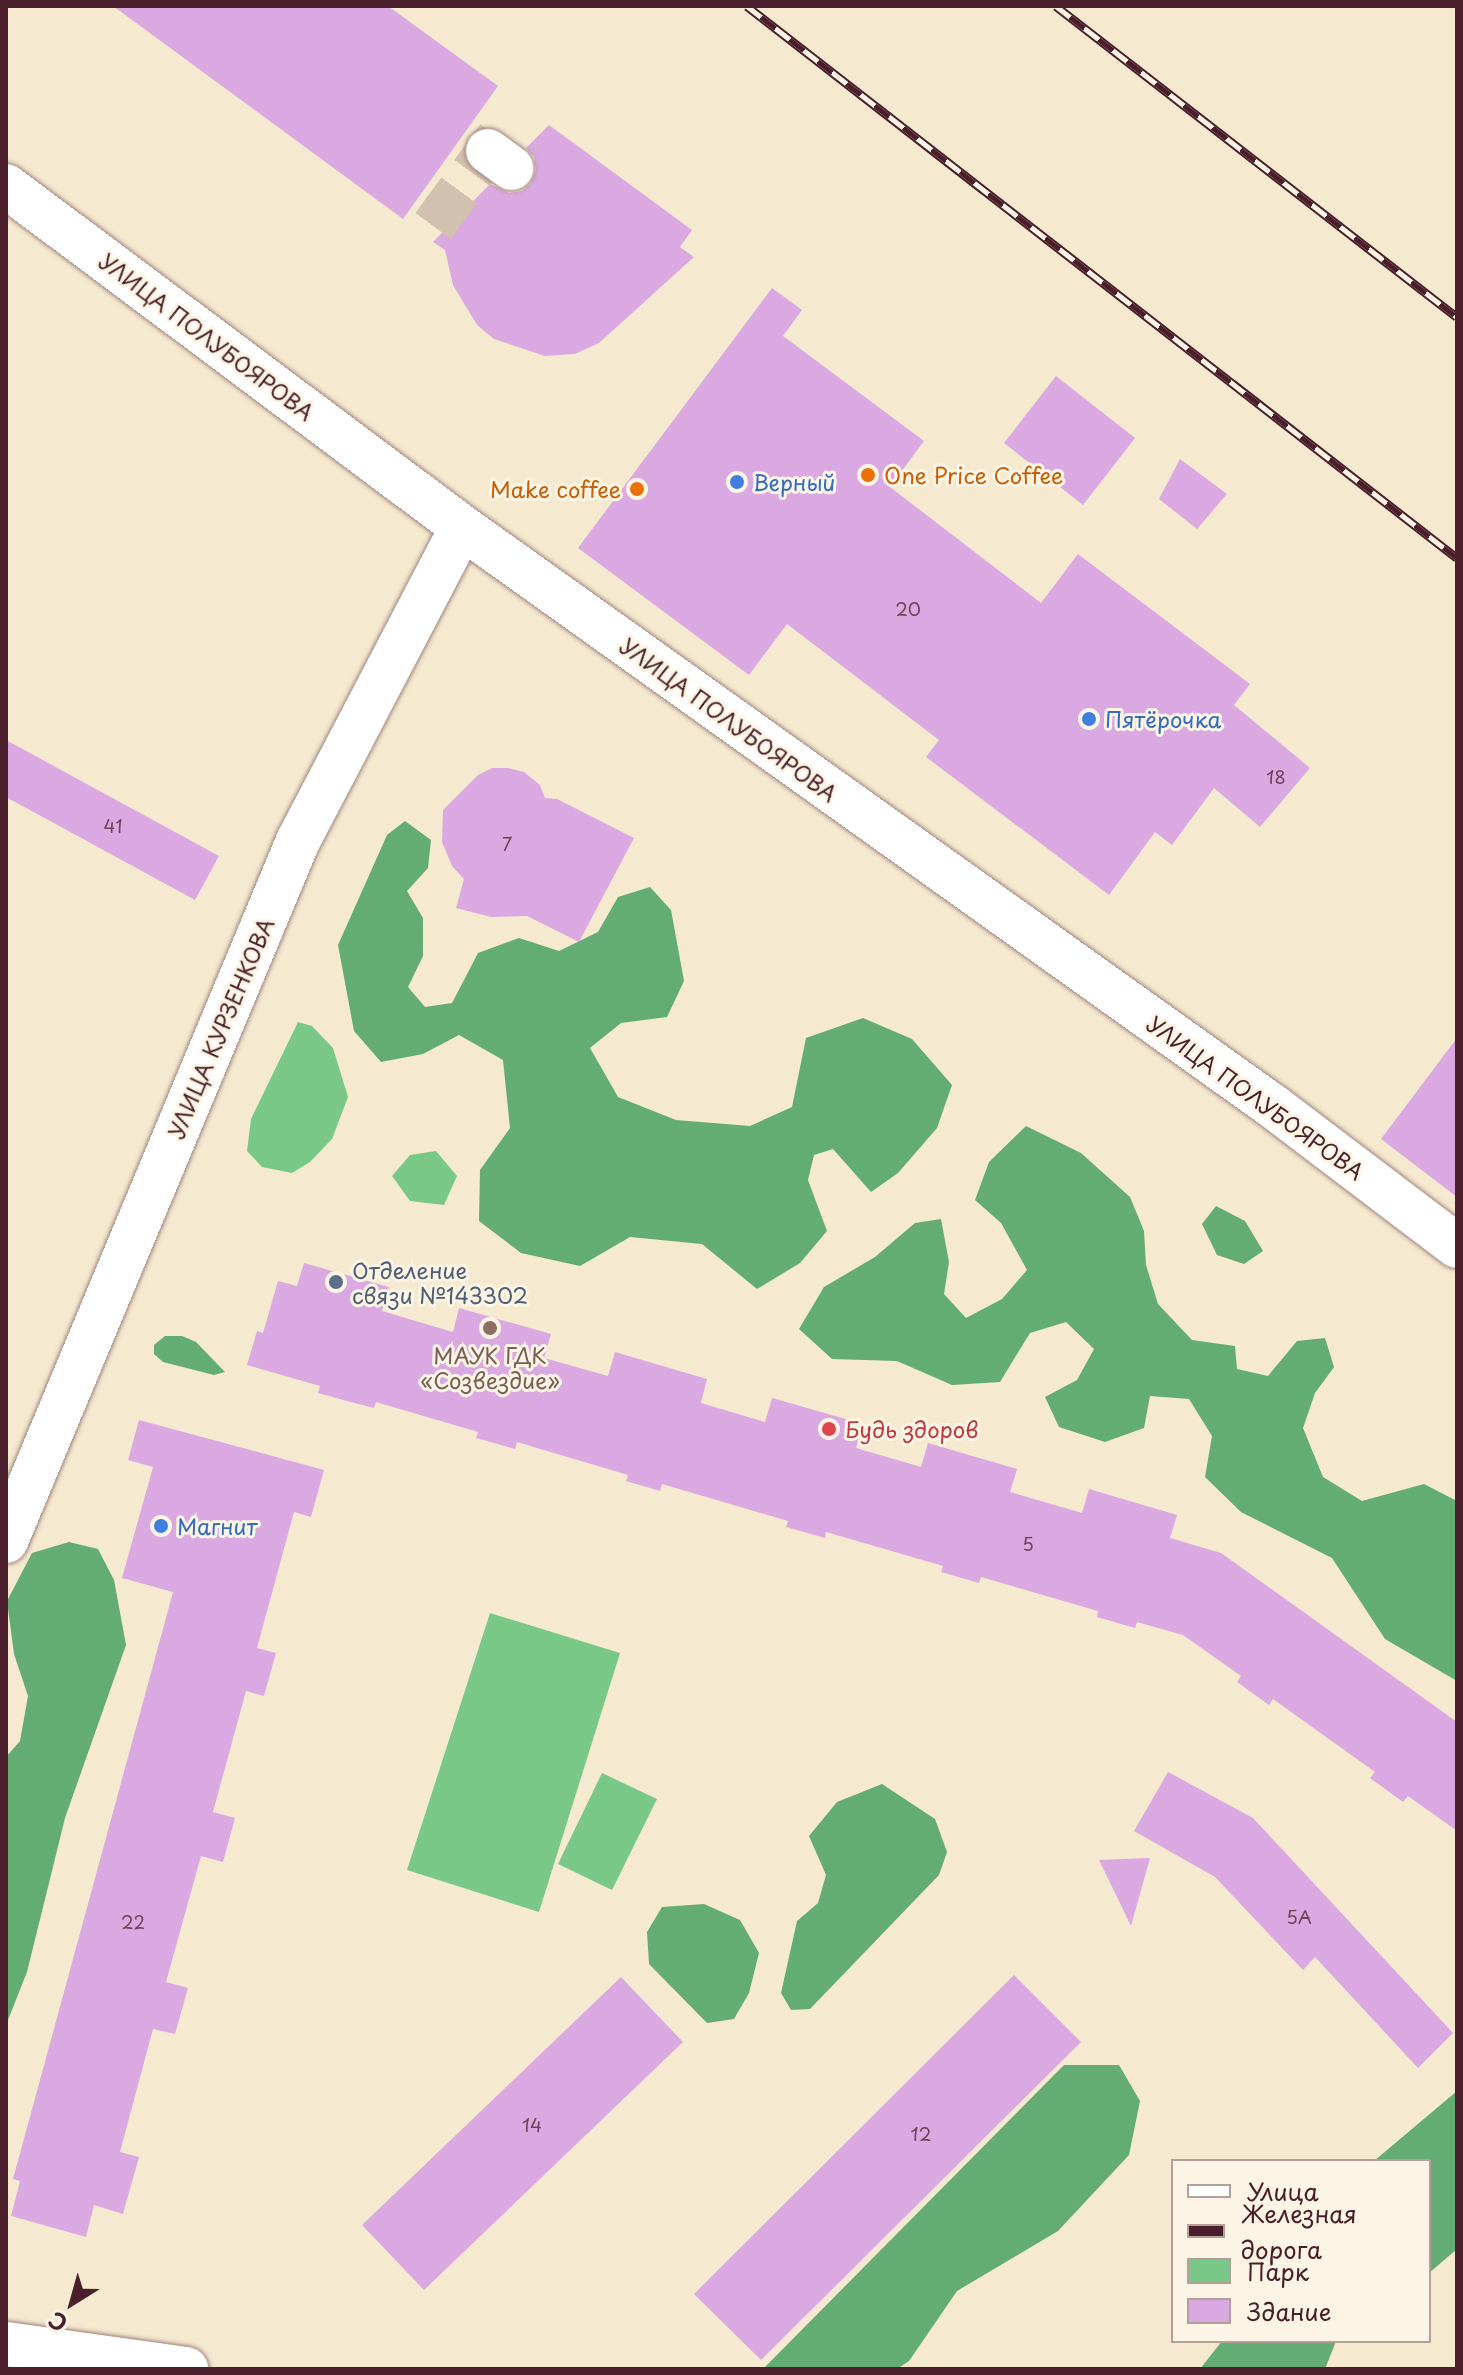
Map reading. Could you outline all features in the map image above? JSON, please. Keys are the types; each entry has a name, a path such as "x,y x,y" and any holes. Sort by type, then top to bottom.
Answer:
{"street":[{"name":"УЛИЦА ПОЛУБОЯРОВА","path":"6,186 462,527 1274,1107 1457,1246"},
{"name":"УЛИЦА КУРЗЕНКОВА","path":"6,1541 298,841 462,527"},
{"path":"6,2344 186,2369"}],"green space":[{"path":"405,821 431,840 428,868 407,891 423,918 423,956 408,987 425,1007 452,1003 478,953 519,938 559,951 598,932 618,897 650,887 671,910 684,981 667,1017 621,1023 590,1048 618,1097 676,1120 750,1126 792,1107 806,1038 863,1018 912,1039 952,1085 937,1128 898,1173 871,1192 833,1149 814,1155 808,1180 827,1231 800,1263 757,1289 702,1244 630,1237 580,1266 521,1253 479,1221 480,1170 510,1128 503,1060 459,1035 423,1054 381,1062 354,1031 338,945 387,835"},
{"path":"298,1022 312,1026 333,1048 348,1097 332,1139 310,1162 292,1173 262,1167 247,1151 251,1119"},
{"path":"1026,1126 1081,1153 1130,1197 1144,1231 1146,1265 1158,1304 1192,1340 1235,1346 1237,1369 1268,1376 1297,1341 1325,1338 1334,1367 1315,1393 1303,1428 1323,1477 1362,1501 1424,1484 1457,1501 1457,1681 1385,1639 1332,1558 1241,1512 1205,1477 1212,1436 1189,1399 1150,1396 1144,1428 1105,1442 1059,1427 1045,1397 1077,1380 1094,1349 1066,1322 1030,1333 1000,1382 952,1385 897,1361 832,1359 799,1329 824,1287 875,1257 915,1223 941,1219 949,1262 944,1294 966,1318 1002,1299 1027,1270 1001,1223 975,1200 989,1162"},
{"path":"436,1151 457,1176 444,1205 410,1201 392,1176 410,1155"},
{"path":"1216,1206 1245,1221 1263,1251 1244,1264 1217,1255 1202,1224"},
{"path":"165,1336 182,1336 196,1342 225,1372 214,1375 163,1362 154,1354 154,1345"},
{"path":"69,1542 98,1549 114,1580 126,1645 65,1818 27,1972 6,2025 6,1757 20,1741 28,1696 14,1654 7,1601 32,1553"},
{"path":"490,1613 620,1653 539,1912 407,1870"},
{"path":"602,1773 657,1799 612,1890 558,1864"},
{"path":"882,1784 935,1819 947,1852 939,1875 810,2009 791,2010 781,1993 797,1921 818,1903 826,1875 809,1836 837,1802"},
{"path":"704,1904 740,1920 759,1953 749,1993 734,2019 707,2023 649,1964 647,1932 662,1907"},
{"path":"1064,2065 1119,2065 1140,2101 1129,2155 1058,2231 957,2291 909,2361 897,2369 763,2369"},
{"path":"1457,2091 1457,2249 1431,2271 1431,2159 1376,2159"},
{"path":"1220,2343 1335,2343 1325,2369 1200,2369"}],"building":[{"path":"113,6 388,6 498,86 403,219"},
{"path":"549,125 692,230 680,247 694,257 599,343 575,354 545,356 494,339 477,325 453,285 445,250 433,242 490,184 509,193 522,191 531,183 536,170 534,157 526,148"},
{"path":"772,288 802,310 783,336 924,441 890,487 1041,603 1078,554 1250,684 1234,705 1310,768 1260,827 1214,788 1172,845 1155,832 1109,895 926,757 939,740 787,624 749,675 578,548"},
{"path":"1056,376 1135,438 1083,505 1004,443"},
{"path":"1180,459 1227,494 1197,529 1159,499"},
{"path":"6,740 219,856 195,900 6,797"},
{"path":"492,768 524,772 540,785 545,798 557,799 634,838 579,942 527,916 491,917 456,908 464,879 452,866 442,842 443,810 478,775"},
{"path":"1457,1038 1457,1197 1381,1139"},
{"path":"304,1263 389,1287 382,1311 453,1332 459,1308 551,1334 544,1358 608,1376 615,1352 707,1379 701,1403 765,1422 772,1398 863,1424 856,1448 921,1467 928,1443 1017,1469 1010,1492 1082,1513 1089,1489 1177,1515 1170,1538 1221,1553 1457,1722 1457,1831 1408,1796 1403,1802 1370,1778 1375,1772 1273,1699 1269,1705 1237,1682 1241,1676 1183,1635 1137,1622 1135,1628 1097,1617 1098,1611 981,1577 979,1583 941,1572 943,1566 826,1532 825,1538 786,1527 788,1521 662,1484 660,1491 626,1481 628,1475 517,1442 515,1449 476,1438 478,1432 376,1402 374,1408 318,1393 320,1386 247,1365 257,1331 263,1333 278,1281 297,1286"},
{"path":"139,1420 324,1470 311,1517 294,1512 257,1648 276,1653 264,1696 246,1691 213,1812 235,1818 223,1862 201,1856 166,1982 188,1988 175,2034 153,2029 120,2152 139,2157 123,2214 94,2205 86,2237 11,2216 20,2181 13,2179 173,1592 122,1578 153,1467 128,1460"},
{"path":"1168,1772 1253,1818 1453,2033 1418,2068 1315,1957 1303,1970 1215,1877 1134,1831"},
{"path":"1150,1858 1131,1926 1099,1860"},
{"path":"1014,1975 1081,2042 761,2360 694,2294"},
{"path":"621,1977 683,2042 424,2290 362,2225"}],"tunnel":[{"path":"433,226 510,121"}],"railway":[{"path":"747,6 1457,558"},
{"path":"1056,6 1457,317"}],"place":[{"name":"One Price Coffee","path":"868,475"},
{"name":"Верный","path":"737,482"},
{"name":"Make coffee","path":"637,489"},
{"name":"Пятёрочка","path":"1089,719"},
{"name":"Отделение связи №143302","path":"336,1282"},
{"name":"МАУК ГДК «Созвездие»","path":"490,1328"},
{"name":"Будь здоров","path":"829,1429"},
{"name":"Магнит","path":"161,1526"}]}
